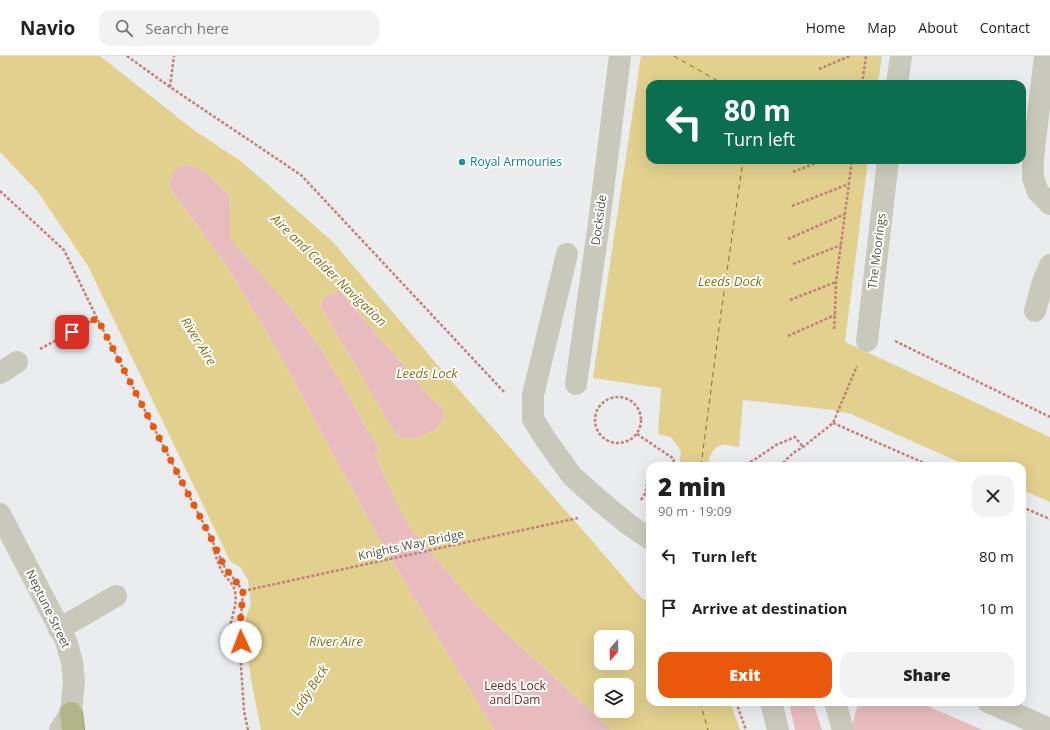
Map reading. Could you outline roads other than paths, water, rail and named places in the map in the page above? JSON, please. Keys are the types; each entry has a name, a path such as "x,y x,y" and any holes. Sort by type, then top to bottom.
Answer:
{"street":[{"name":"Dockside","path":"576,384 598,230 620,56"},
{"path":"898,80 901,56"},
{"path":"1045,56 1033,158 1033,178 1038,192 1050,204"},
{"name":"The Moorings","path":"867,341 888,164"},
{"path":"567,254 533,395 533,419 572,476 600,501 645,536"},
{"path":"1035,311 1042,285 1050,265"},
{"name":"Neptune Street","path":"0,514 66,641 72,662 74,681 68,724"},
{"path":"59,629 116,596"},
{"path":"772,706 778,730"},
{"path":"836,706 843,730"},
{"path":"997,706 1049,729"}],"water":[{"name":"River Aire","path":"0,56 100,56 195,131 242,162 333,242 447,376 635,591 643,599 646,599 646,706 731,706 740,730 611,730 598,718 634,718 634,678 594,678 594,714 475,604 409,527 375,454 380,451 323,351 289,306 230,239 229,194 204,171 192,166 184,165 174,169 168,186 227,266 281,357 373,528 494,730 261,730 251,679 244,629 251,604 248,580 240,567 230,561 88,266 38,192 0,152","holes":["339,290 428,394 443,409 445,417 436,429 415,439 402,438 395,434 320,305 323,298"]},
{"name":"Leeds Dock","path":"641,56 882,56 879,80 646,80 646,164 867,164 845,342 1050,437 1050,502 1026,492 1026,462 959,462 851,414 833,410 743,400 739,447 726,445 719,446 713,450 709,462 680,462 681,451 671,437 658,434 661,388 593,378"}],"place":[{"name":"Royal Armouries","path":"462,162"}],"water label":[{"name":"Aire and Calder Navigation","path":"329,270"},
{"name":"Leeds Lock","path":"427,373"},
{"name":"Lady Beck","path":"309,690"}],"park label":[{"name":"Leeds Lock and Dam","path":"515,693"}]}
